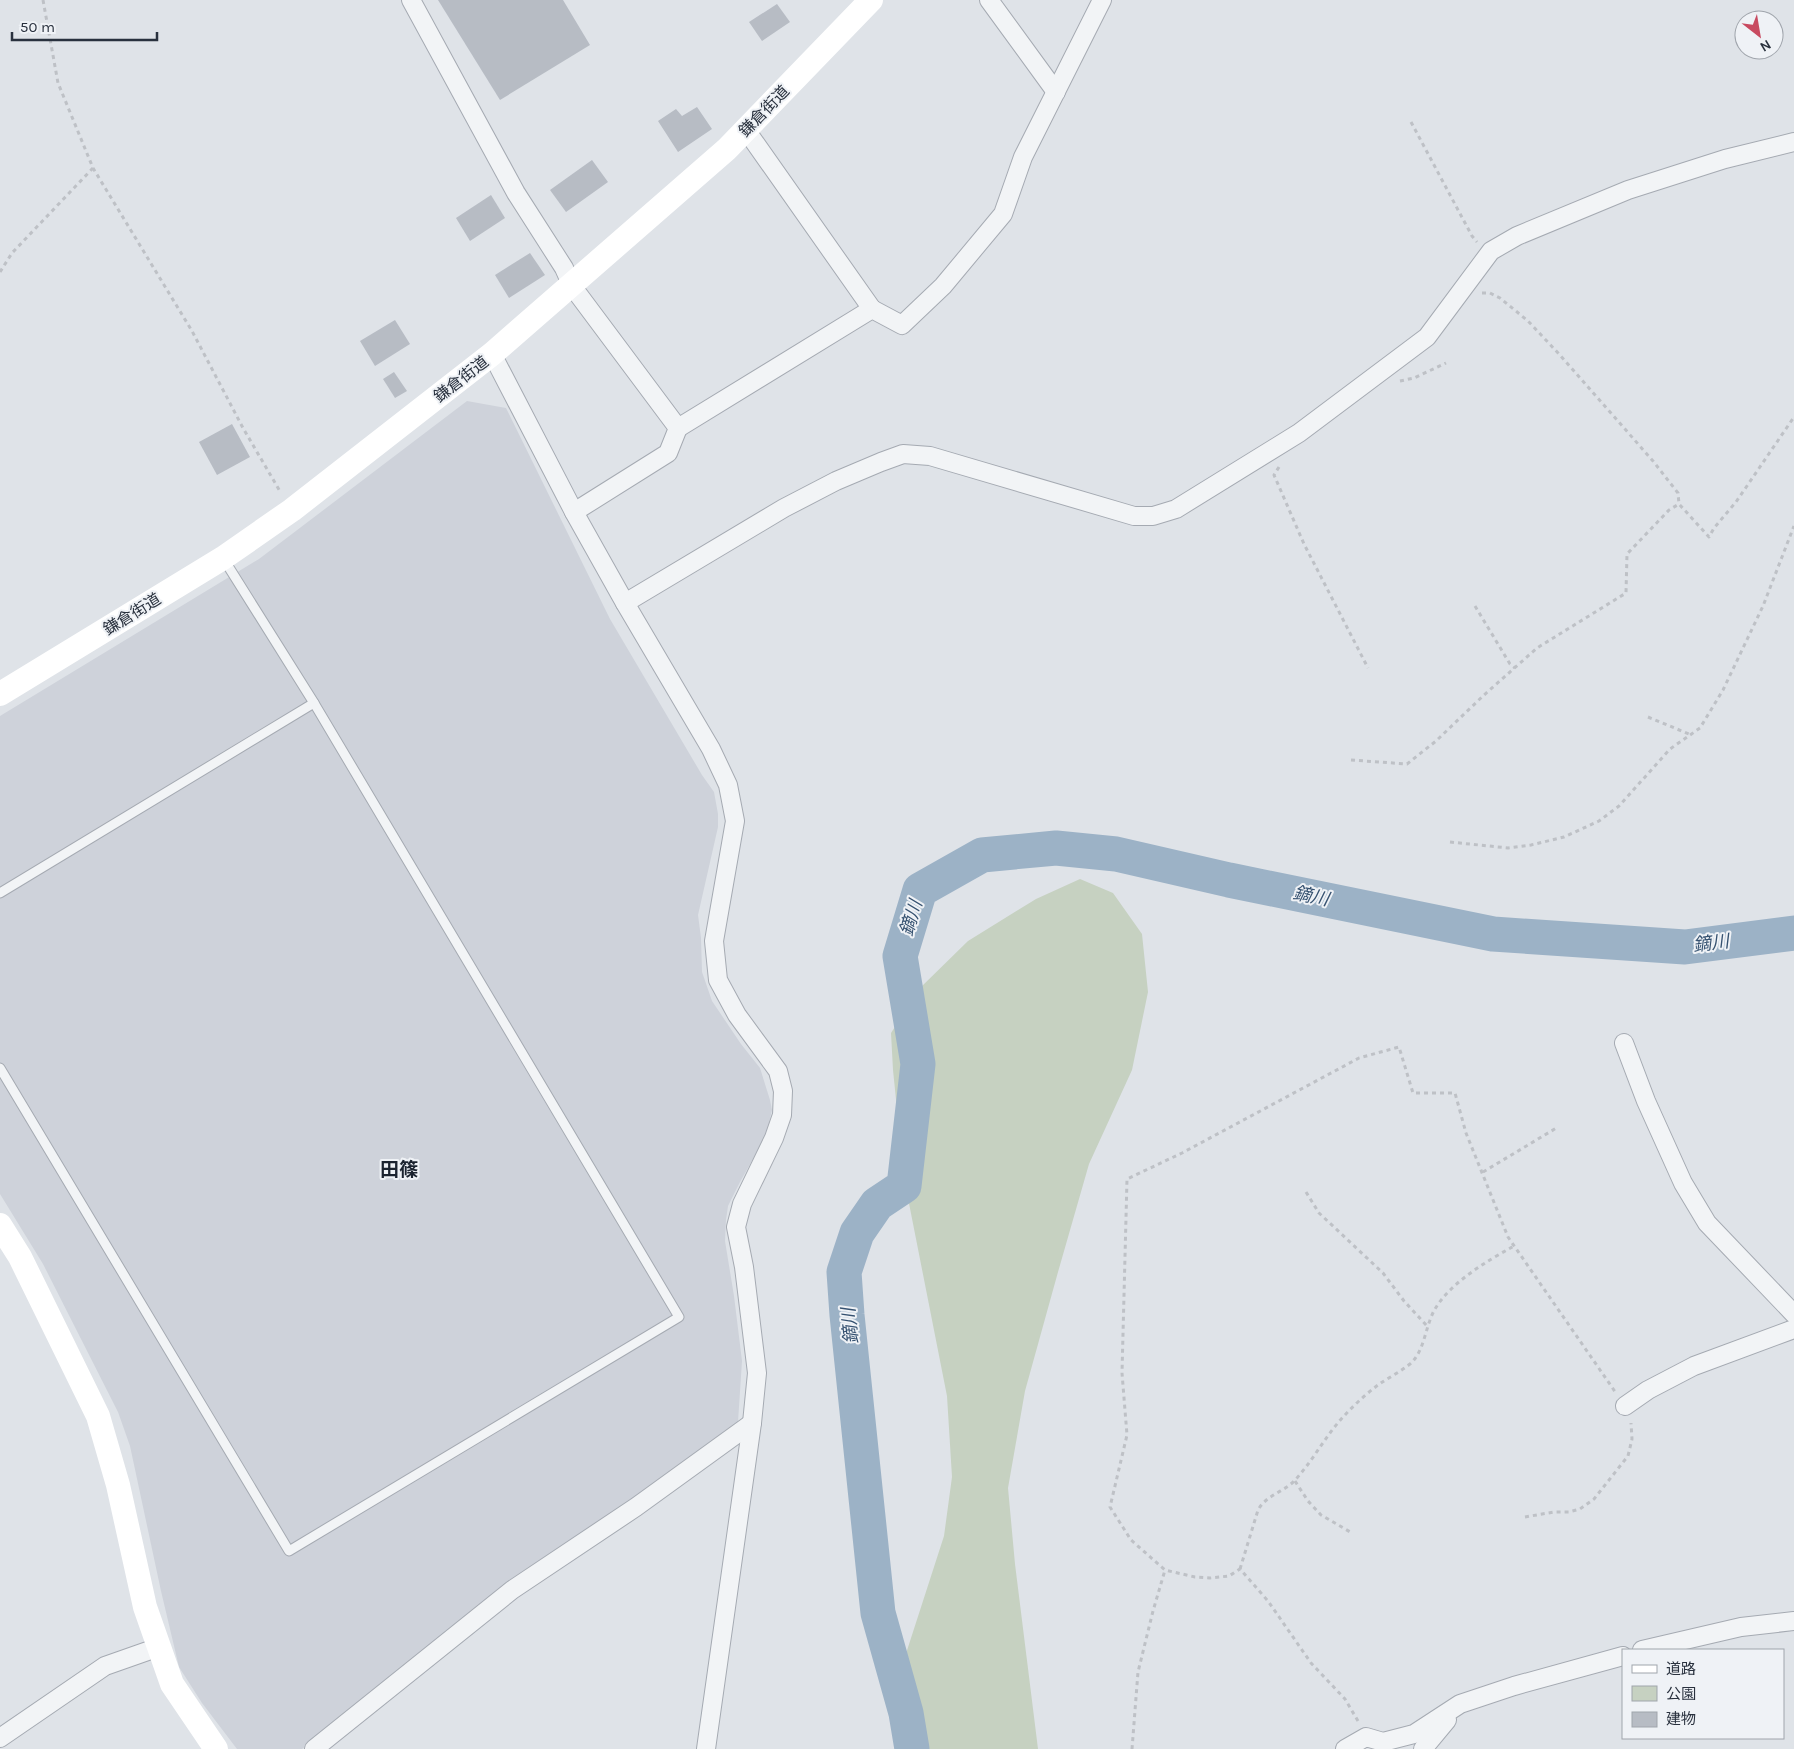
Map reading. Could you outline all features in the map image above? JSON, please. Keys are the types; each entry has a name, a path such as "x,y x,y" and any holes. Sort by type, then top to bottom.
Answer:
{"street":[{"path":"411,0 516,193 564,268 572,286 678,428"},
{"path":"989,0 1056,92"},
{"path":"746,130 872,309 902,325 943,286 1002,214 1023,157 1102,0"},
{"name":"鎌倉街道","path":"0,694 223,558 292,510 492,354 727,149 866,2"},
{"path":"625,603 784,508 836,481 903,454 930,456 1134,516 1154,516 1176,508 1283,443 1427,337 1491,251 1517,236 1628,190 1725,159 1794,142"},
{"path":"574,512 668,453 678,428 872,309"},
{"path":"492,354 574,512 711,749 728,785 735,820 714,941 718,980 737,1015 778,1071 783,1091 782,1115 774,1138 742,1204 736,1227 744,1267 757,1373 752,1423 706,1749"},
{"path":"1624,1043 1646,1101 1683,1183 1707,1224 1791,1306"},
{"path":"0,1225 24,1265 98,1416 118,1485 145,1607 172,1684 216,1749"},
{"path":"1625,1406 1648,1390 1694,1366 1794,1329"},
{"path":"314,1749 512,1590 636,1507 752,1423"},
{"path":"1646,1649 1741,1627 1794,1621"},
{"path":"0,1738 105,1666 159,1647"},
{"path":"1345,1749 1366,1737 1383,1742 1414,1734 1460,1704 1514,1686 1622,1656"},
{"path":"1423,1749 1460,1704"}],"lane":[{"path":"0,1068 289,1551 679,1317 314,703 223,558"},
{"path":"0,893 314,703"}],"path":[{"path":"43,0 58,83 93,168 192,331 260,458 292,510"},
{"path":"1411,122 1472,236 1483,250 1491,251"},
{"path":"0,272 12,252 93,168"},
{"path":"1459,292 1490,293 1500,298 1528,321 1653,461 1678,493 1679,504 1708,537 1736,502 1794,417"},
{"path":"1370,380 1384,384 1414,378 1446,363"},
{"path":"1282,461 1274,475 1304,544 1368,668"},
{"path":"1351,760 1407,764 1436,741 1537,648 1626,593 1627,554 1669,510 1679,504"},
{"path":"1450,842 1508,848 1531,845 1564,837 1599,820 1619,806 1670,749 1700,728 1723,690 1763,606 1794,526"},
{"path":"1476,606 1510,664 1515,668"},
{"path":"1648,718 1690,734"},
{"path":"1514,1246 1484,1264 1446,1294 1435,1310 1418,1355 1410,1364 1377,1386 1346,1414 1328,1434 1308,1465 1295,1480 1268,1497 1262,1504 1258,1510 1240,1569 1229,1576 1210,1578 1165,1570 1131,1540 1110,1507 1127,1434 1122,1373 1127,1179 1182,1153 1359,1058 1399,1048 1413,1092 1455,1093 1466,1133 1508,1237 1625,1406 1631,1422 1632,1439 1628,1456 1594,1499 1580,1508 1569,1512 1554,1512 1525,1517"},
{"path":"1483,1172 1558,1127"},
{"path":"1306,1192 1319,1213 1383,1273 1404,1301 1428,1327"},
{"path":"1295,1480 1308,1501 1321,1514 1334,1524 1352,1533"},
{"path":"1240,1569 1268,1601 1311,1663 1345,1699 1366,1737"},
{"path":"1132,1749 1138,1672 1165,1570"}],"shaded area":[{"path":"467,401 506,408 610,619 702,775 714,792 718,827 698,915 702,972 712,1001 760,1068 772,1110 766,1136 728,1206 726,1220 725,1241 742,1361 738,1422 631,1503 510,1587 302,1749 237,1749 202,1703 179,1667 130,1446 118,1412 43,1264 0,1194 0,716 259,559"}],"green space":[{"path":"1080,879 1113,893 1142,934 1148,992 1132,1070 1089,1164 1058,1272 1025,1391 1008,1488 1015,1564 1038,1749 895,1749 901,1669 944,1536 952,1477 947,1396 904,1178 891,1033 920,988 968,941 1036,899"}],"building":[{"path":"438,0 563,0 590,45 500,100"},
{"path":"777,4 790,22 762,41 749,22"},
{"path":"697,107 712,129 678,152 658,121 676,109 682,116"},
{"path":"592,160 608,182 566,212 550,190"},
{"path":"491,195 505,218 470,241 456,218"},
{"path":"530,253 545,275 509,298 495,275"},
{"path":"395,320 410,344 375,366 360,341"},
{"path":"394,372 407,391 395,398 383,379"},
{"path":"232,424 250,457 217,475 199,442"}],"waterway":[{"name":"鏑川","path":"912,1749 906,1713 878,1613 844,1272 857,1233 877,1204 904,1186 918,1064 900,956 920,890 982,855 1056,848 1116,854 1229,880 1493,934 1685,947 1794,933"}],"district":[{"name":"田篠","path":"399,1170"}]}
